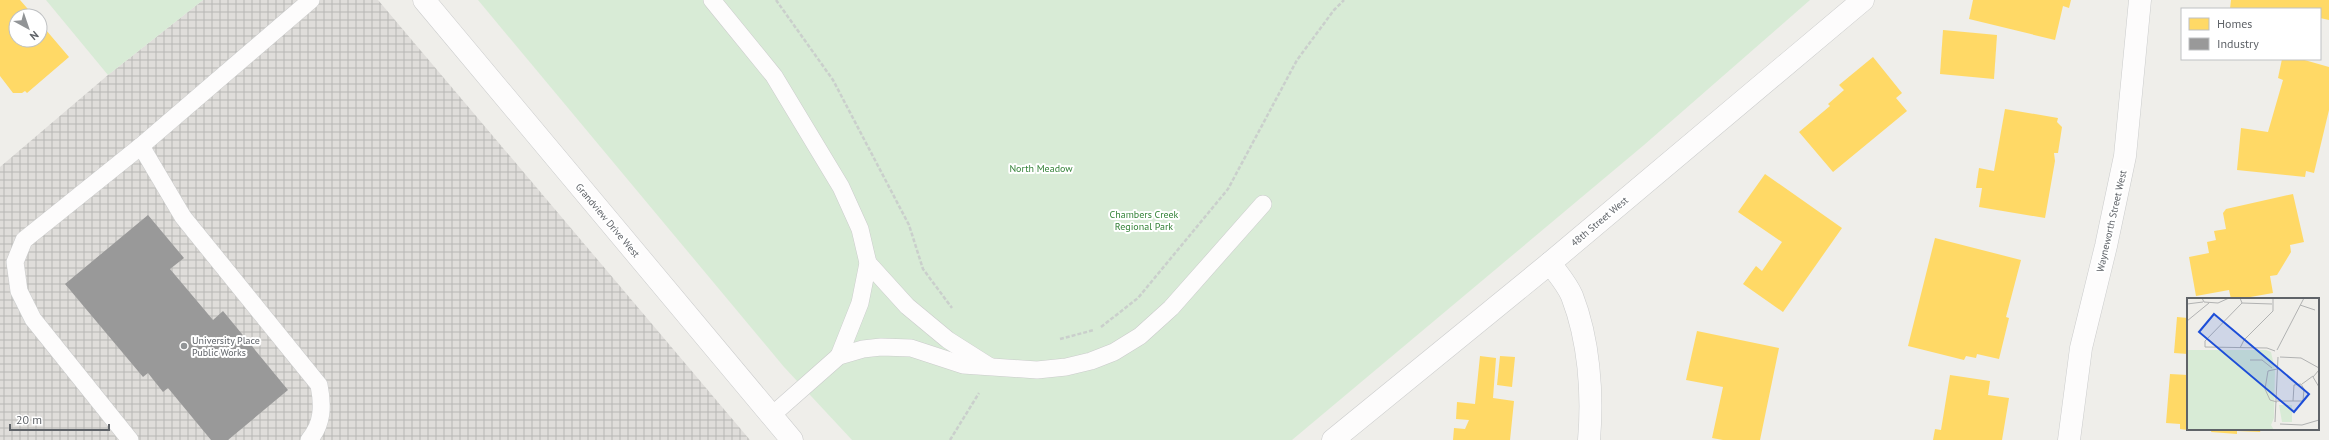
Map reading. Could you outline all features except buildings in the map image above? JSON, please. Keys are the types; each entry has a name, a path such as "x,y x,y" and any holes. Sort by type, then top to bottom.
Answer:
{"street":[{"name":"Grandview Drive West","path":"424,0 792,440"},
{"name":"48th Street West","path":"1333,440 1550,263 1863,0"},
{"name":"Wayneworth Street West","path":"2069,440 2081,348 2126,156 2140,0"},
{"path":"1550,263 1571,294 1580,322 1590,382 1589,440"}],"lane":[{"path":"130,440 33,319 19,291 15,262 24,240 141,146 311,0"},
{"path":"712,0 774,76 841,187 860,229 868,264 860,302 839,356"},
{"path":"141,146 183,217 320,385 323,404 317,431 309,440"},
{"path":"771,416 839,356 863,349 882,347 911,348 963,365 1037,370 1066,367 1091,361 1114,352 1140,336 1171,308 1263,204"},
{"path":"868,264 907,306 948,340 991,367"}],"path":[{"path":"776,0 833,80 909,225 923,269 953,309"},
{"path":"1058,340 1100,328 1138,298 1228,189 1297,60 1334,10 1344,0"},
{"path":"950,440 980,392"}],"shaded area":[{"path":"203,0 378,0 750,440 0,440 0,167 108,75"}],"green space":[{"path":"46,0 203,0 108,75"},
{"name":"Chambers Creek Regional Park","path":"478,0 1810,0 1644,145 1292,440 852,440 784,367"}],"place":[{"name":"University Place Public Works","path":"184,346"}],"park label":[{"name":"North Meadow","path":"1041,168"}]}
